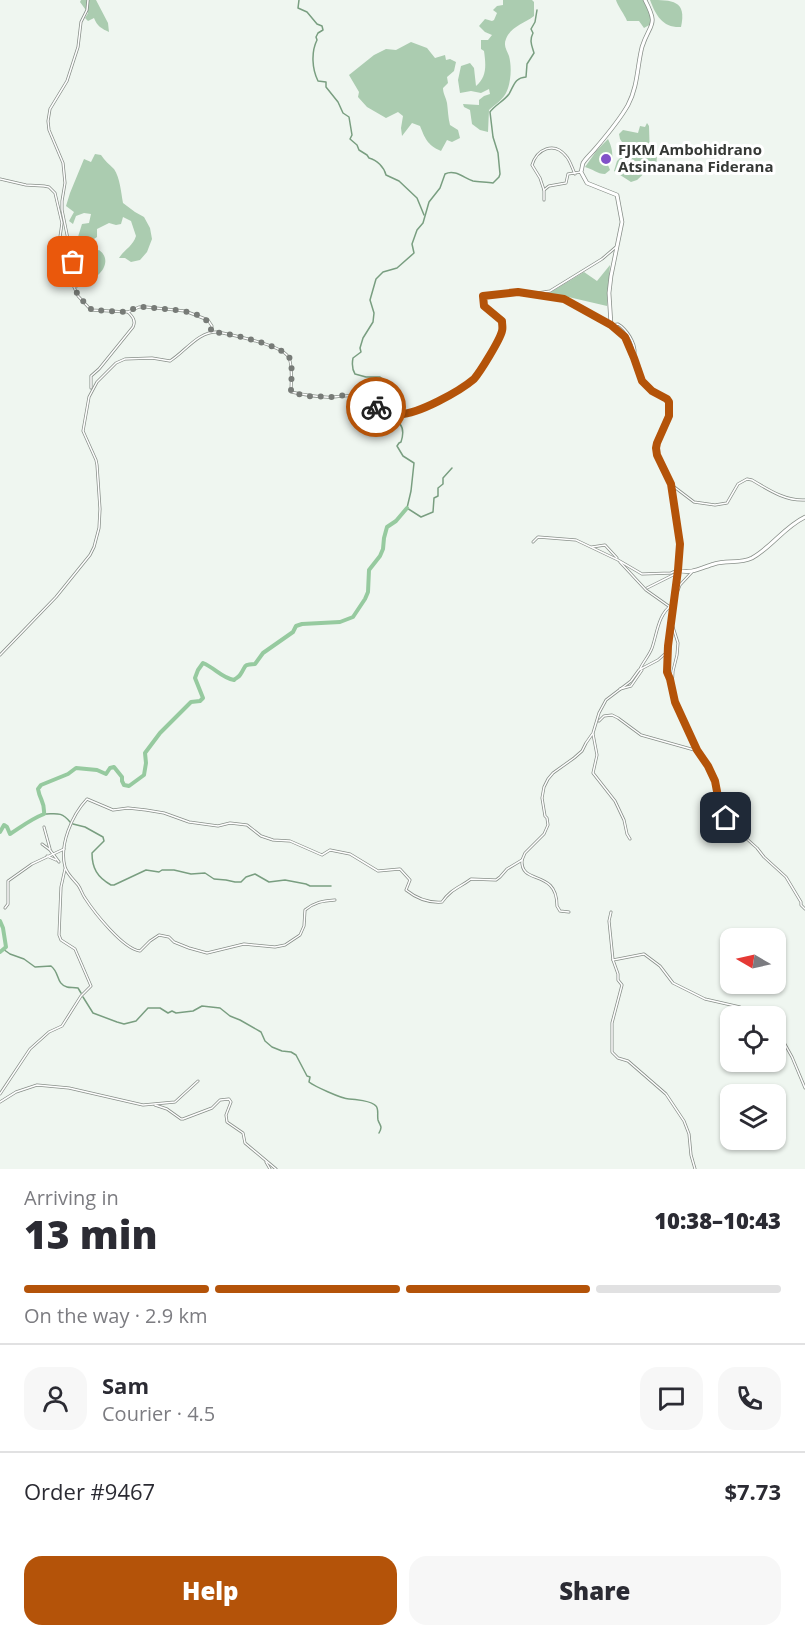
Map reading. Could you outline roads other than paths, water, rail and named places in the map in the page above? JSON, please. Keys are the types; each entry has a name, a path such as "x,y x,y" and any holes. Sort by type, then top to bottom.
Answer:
{"street":[{"path":"75,288 78,279 62,209 65,183 63,163 49,130 48,121 50,109 67,81 78,47 81,22 87,10 88,0"},
{"path":"611,325 609,293 622,222 617,195 587,183 581,172 584,162 611,130 633,93 642,48 652,25 653,15 645,0"},
{"path":"544,200 540,178 532,165 541,151 552,148 566,155 574,174"},
{"path":"544,190 549,186 566,183 568,174 581,172"},
{"path":"0,179 17,184 49,187 55,193 62,224 57,258 58,272 63,279 74,285 78,296 92,310 128,312 139,307 184,311 208,320 212,326 211,332"},
{"path":"532,294 549,291 602,259 617,247"},
{"path":"91,392 97,382 116,363 125,358 170,361 192,342 211,332 262,343 287,354 290,360 291,392 306,396 354,396 375,406 401,414 448,396 475,377 502,331 502,321 484,306 483,296 518,292 564,299 611,325 625,337 642,381 669,402 669,416 656,448 671,484 679,533 678,571 667,652 641,670"},
{"path":"0,655 56,597 90,555 97,541 100,508 97,465 83,431 92,376 133,327 135,323 133,317 128,312"},
{"path":"671,484 694,502 705,504 727,503 738,484 747,479 782,497 805,500"},
{"path":"533,542 538,537 576,540 642,574 684,572 718,562 738,562 751,558 787,528 805,517"},
{"path":"591,547 605,545 645,589 670,607"},
{"path":"674,601 680,585 695,570"},
{"path":"645,589 678,571"},
{"path":"569,912 560,911 556,906 557,895 551,885 529,875 522,866 525,853 544,834 548,825 547,818 544,816 542,798 544,787 553,773 582,751 593,733 606,700 620,689 631,686 651,650 663,615 673,605"},
{"path":"671,622 678,643 672,687"},
{"path":"671,626 667,672 675,702 715,781 720,807 726,818 786,877 805,909"},
{"path":"597,722 604,716 612,715 641,735 699,751"},
{"path":"593,733 597,755 593,773 615,801 630,839"},
{"path":"0,1094 30,1049 49,1032 62,1026 81,996 91,986 75,949 61,940 59,935 61,887 65,867 64,849 72,821 87,799 113,810 128,808 146,810 164,813 189,822 218,826 230,823 247,825 261,836 273,840 290,841 322,855 330,850 350,854 378,871 400,869 410,880 406,890 415,897 436,902 442,902 450,891 471,879 496,880 507,869 522,860"},
{"path":"44,827 50,850"},
{"path":"42,844 54,854 59,862"},
{"path":"5,908 8,904 8,882 32,864 64,849"},
{"path":"47,856 65,867 100,917 121,941 136,951 140,951 159,935 207,953 244,944 285,945 300,935 304,926 305,910 320,901 335,900"},
{"path":"610,912 613,960 618,980 622,985 612,1023 612,1052 618,1058 628,1061 666,1094 684,1121 689,1134 695,1169"},
{"path":"613,960 644,954 660,966 673,983 705,999 736,1006"},
{"path":"786,1046 805,1088"},
{"path":"0,1102 16,1092 37,1086 69,1088 134,1104 153,1105 175,1102 198,1081"},
{"path":"153,1105 167,1109 183,1119 212,1108 220,1100 229,1099 231,1102 226,1115 227,1122 243,1133 245,1143 276,1169"},
{"path":"266,1160 270,1169"}],"waterway":[{"path":"299,0 298,8 307,12 317,24 322,26 323,30 316,37 314,71 318,81 326,82 326,87 338,102 343,113 349,117 352,135 350,139 359,150 380,164 386,175 399,181 417,198 424,215"},
{"path":"452,468 443,478 443,484 438,488 438,496 434,498 433,512 421,517 407,508 414,463 403,456 397,446 401,442 403,430 393,414 392,387 380,377 355,374 352,366 353,358 361,352 363,338 373,322 374,313 370,300 376,279 383,272 397,268 414,253 412,244 417,230 423,223 429,202 440,188 445,174 456,173 473,181 493,183 499,177 498,153 493,137 490,112 507,96 517,81 526,77 527,64 534,53 531,29 537,10"},
{"path":"0,832 4,825 10,834 44,814 44,806 38,789 41,785 68,774 76,768 97,770 106,774 110,768 114,767 122,777 124,785 129,786 144,775 145,753 160,733 191,702 200,701 203,698 195,678 203,663 234,680 240,676 245,666 255,664 263,653 293,632 296,626 340,622 353,617 368,592 369,570 383,549 387,527 396,521 407,508"},
{"path":"44,814 61,815 70,822"},
{"path":"73,824 85,827 103,837 104,841 92,853 93,863 96,872 111,885 146,870 159,872 174,870 191,874 205,873 214,879 235,882 241,882 246,877 255,874 269,882 285,880 310,886 331,886"},
{"path":"0,921 6,947 0,952"},
{"path":"3,949 35,967 51,966 64,986 78,988 81,993"},
{"path":"83,997 93,1013 124,1024 136,1021 148,1008 160,1008 168,1013 193,1011 202,1006 220,1008 230,1016 261,1032 265,1041 272,1047 296,1055 312,1084 340,1097 374,1104 381,1126 379,1133"}],"place":[{"name":"FJKM Ambohidrano Atsinanana Fiderana","path":"606,159"}]}
